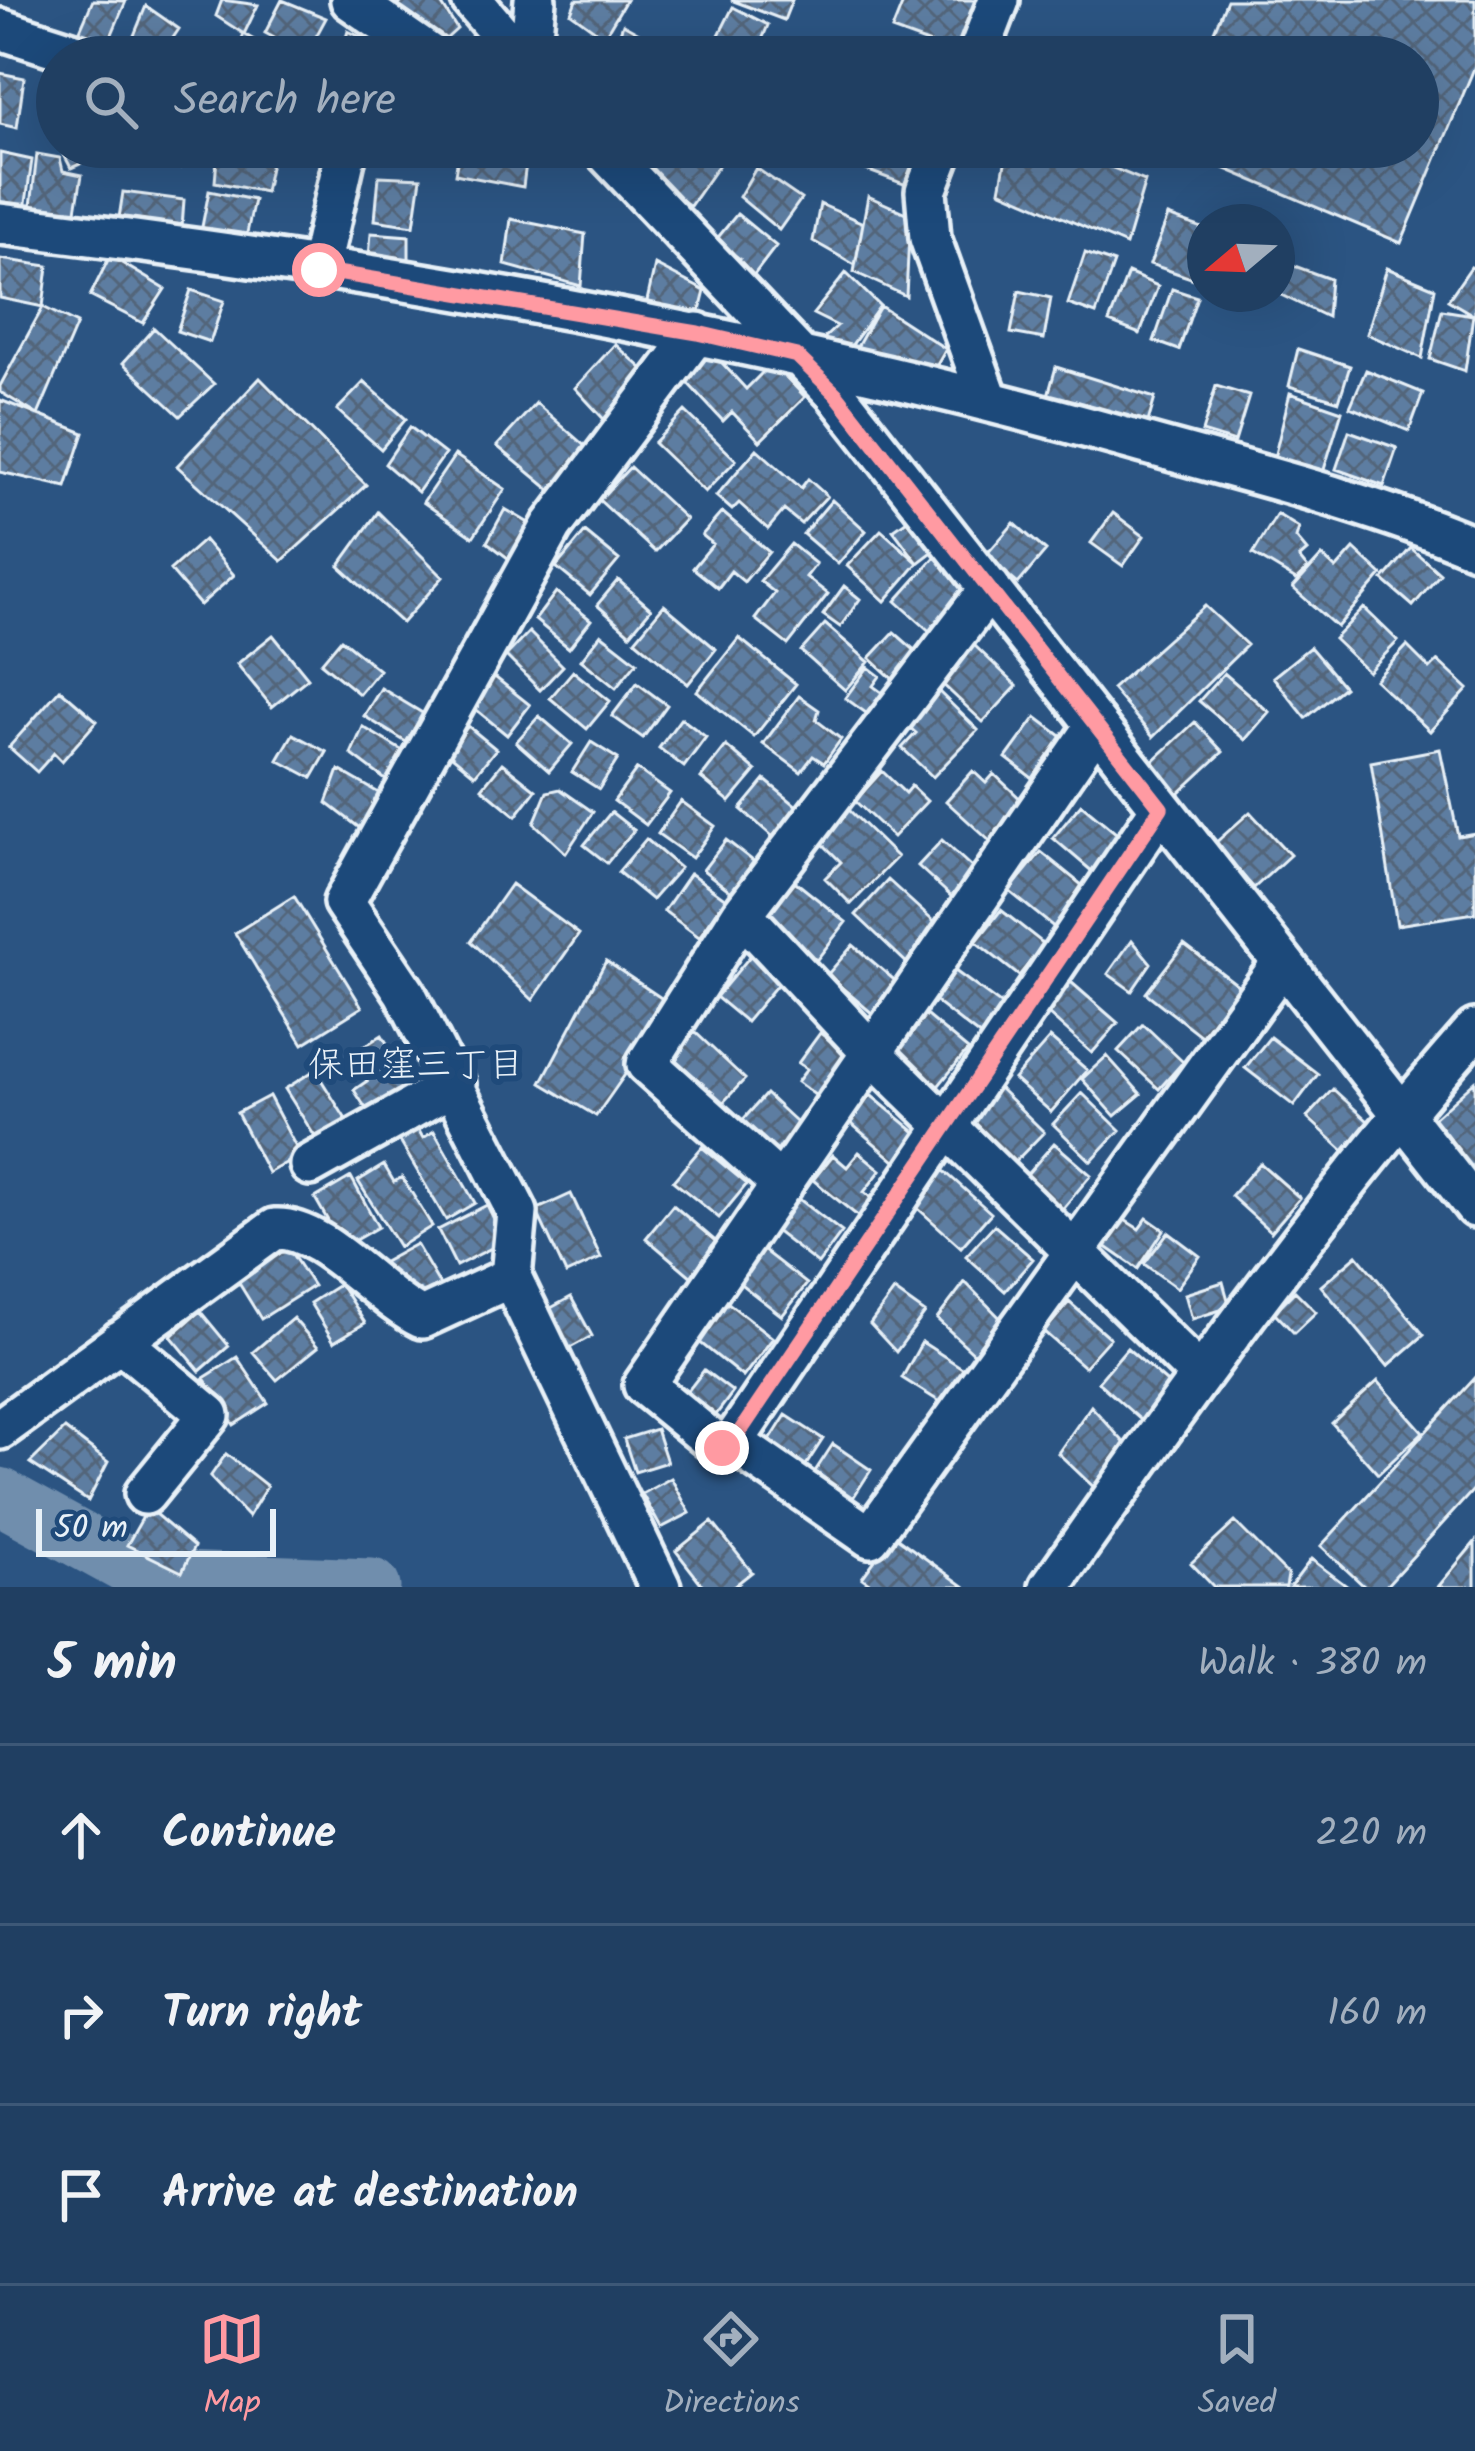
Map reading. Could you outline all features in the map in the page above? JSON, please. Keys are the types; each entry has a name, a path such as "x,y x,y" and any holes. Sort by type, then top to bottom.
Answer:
{"street":[{"path":"351,0 403,36"},
{"path":"472,0 502,36"},
{"path":"532,36 535,0"},
{"path":"985,36 999,0"},
{"path":"0,29 36,41"},
{"path":"319,270 342,168"},
{"path":"621,168 836,394 1475,1207"},
{"path":"935,168 926,191 930,238 988,399"},
{"path":"0,224 319,270 698,333 988,399 1399,514 1475,547"},
{"path":"660,1587 511,1277 517,1212 405,993 344,902 552,526 698,333"},
{"path":"782,1185 646,1064 742,914 990,588"},
{"path":"1096,726 644,1385 722,1448 733,1442 944,1123 1161,808"},
{"path":"742,914 873,1054 1199,1375"},
{"path":"733,1442 870,1537 1282,963"},
{"path":"1050,1587 1199,1375 1400,1114 1475,1030"},
{"path":"310,1165 455,1084"},
{"path":"0,1429 275,1228 303,1231 400,1308 422,1318 511,1277"},
{"path":"120,1341 209,1415 145,1493"}],"building":[{"path":"93,0 126,1 111,36 77,36"},
{"path":"222,0 258,5 244,34 216,16"},
{"path":"282,0 326,18 316,36 265,33"},
{"path":"404,0 439,0 457,29 449,36 423,36 396,8"},
{"path":"576,0 626,0 605,36 571,13"},
{"path":"731,0 792,0 784,20"},
{"path":"904,0 982,0 968,36 909,36 892,30"},
{"path":"1227,0 1475,0 1475,66 1439,152 1439,36 1212,36"},
{"path":"146,6 179,29 174,36 134,36"},
{"path":"733,7 768,25 764,36 718,36"},
{"path":"623,24 644,36 619,36"},
{"path":"0,73 24,78 17,128 0,124"},
{"path":"0,153 32,160 24,217 0,215"},
{"path":"36,163 36,168 62,168 82,175 74,222 30,215"},
{"path":"216,168 270,168 265,192 215,182"},
{"path":"456,168 525,168 523,187 455,174"},
{"path":"639,168 716,168 690,206"},
{"path":"756,168 801,199 779,230 739,197"},
{"path":"861,168 918,168 909,186"},
{"path":"1004,168 1113,168 1145,181 1126,245 1000,190"},
{"path":"1224,168 1432,168 1401,243"},
{"path":"379,176 421,178 414,226 375,220"},
{"path":"209,191 254,200 243,252 199,242"},
{"path":"123,192 184,200 181,241 136,236 140,220 119,218"},
{"path":"868,196 910,215 906,296 854,272"},
{"path":"820,204 863,223 855,265 813,241"},
{"path":"737,214 776,246 750,280 736,268 740,259 715,241"},
{"path":"1168,216 1187,223 1187,277 1150,264"},
{"path":"511,219 585,234 581,286 505,265"},
{"path":"371,233 409,236 409,277 368,269"},
{"path":"1085,253 1114,263 1096,314 1068,304"},
{"path":"110,256 165,289 143,323 90,296"},
{"path":"0,259 48,266 43,307 0,298"},
{"path":"655,265 705,291 699,315 645,310"},
{"path":"1295,266 1330,279 1327,317 1295,302"},
{"path":"1471,267 1475,269 1475,316 1448,300"},
{"path":"1387,268 1435,288 1422,358 1367,334"},
{"path":"846,273 880,306 841,360 819,343 837,326 813,314"},
{"path":"1128,273 1158,286 1140,334 1109,322"},
{"path":"1172,289 1187,294 1187,312 1192,312 1179,350 1154,341"},
{"path":"191,290 224,301 210,342 177,331"},
{"path":"1019,291 1051,298 1044,339 1011,333"},
{"path":"880,306 946,349 932,374 853,354"},
{"path":"43,307 77,324 38,415 0,392 0,386"},
{"path":"1442,310 1473,315 1465,371 1430,359"},
{"path":"154,328 214,384 180,416 123,363"},
{"path":"615,344 654,379 612,428 575,388"},
{"path":"1298,349 1350,366 1339,401 1289,386"},
{"path":"712,352 746,389 772,363 805,397 760,441 732,412 723,421 684,379"},
{"path":"1056,367 1155,398 1146,429 1047,399"},
{"path":"1366,370 1423,393 1409,431 1350,407"},
{"path":"260,378 366,485 282,561 177,466"},
{"path":"364,382 406,419 381,449 337,410"},
{"path":"1216,386 1249,396 1235,442 1202,432"},
{"path":"1290,393 1342,411 1323,473 1274,458"},
{"path":"0,400 84,433 66,487 0,472"},
{"path":"536,403 587,448 555,494 497,446"},
{"path":"685,411 736,460 705,492 654,443"},
{"path":"410,427 445,454 418,492 385,464"},
{"path":"1349,431 1397,448 1384,486 1336,469"},
{"path":"757,449 801,488 808,479 827,496 801,524 784,510 768,529 739,503 732,510 716,496"},
{"path":"455,455 505,489 473,537 423,502"},
{"path":"630,467 686,519 655,552 599,500"},
{"path":"832,500 866,531 838,564 803,534"},
{"path":"505,509 539,529 517,565 487,542"},
{"path":"378,512 443,577 402,623 339,566"},
{"path":"722,512 769,552 744,582 731,571 718,588 693,568 713,544 702,535"},
{"path":"1113,513 1144,536 1123,566 1091,543"},
{"path":"1277,514 1299,528 1296,538 1307,551 1299,558 1308,569 1296,580 1253,554"},
{"path":"910,518 935,550 918,563 893,530"},
{"path":"1014,523 1046,551 1018,584 985,556"},
{"path":"881,530 918,563 885,601 847,566"},
{"path":"585,532 619,560 590,595 556,567"},
{"path":"204,540 234,575 200,605 170,570"},
{"path":"791,544 816,564 806,577 828,594 788,645 755,619 775,593 760,581"},
{"path":"1411,548 1440,574 1413,606 1383,580"},
{"path":"1354,549 1382,575 1337,627 1293,588 1322,556 1336,569"},
{"path":"935,557 974,592 935,636 896,601"},
{"path":"618,580 651,609 630,634 597,605"},
{"path":"844,586 860,599 840,627 823,615"},
{"path":"556,592 591,620 569,648 535,620"},
{"path":"664,605 716,649 688,684 635,640"},
{"path":"1205,606 1247,645 1153,737 1112,689"},
{"path":"1364,608 1398,641 1368,672 1334,639"},
{"path":"825,624 869,662 845,690 801,651"},
{"path":"529,632 563,666 540,690 506,656"},
{"path":"894,632 919,654 895,681 870,658"},
{"path":"601,634 637,662 616,688 581,660"},
{"path":"273,635 308,678 272,707 237,664"},
{"path":"739,638 796,684 754,737 697,691"},
{"path":"341,639 379,670 359,694 321,663"},
{"path":"973,644 1017,686 983,722 938,680"},
{"path":"1407,646 1430,669 1438,661 1468,689 1430,731 1375,680"},
{"path":"1310,647 1344,687 1306,718 1273,677"},
{"path":"868,667 880,676 873,686 888,697 873,718 845,698"},
{"path":"573,671 610,701 587,729 550,698"},
{"path":"1224,673 1269,712 1245,740 1199,701"},
{"path":"491,674 530,705 507,735 468,703"},
{"path":"637,683 667,705 643,738 612,716"},
{"path":"934,687 978,730 933,777 902,748 916,733 902,721"},
{"path":"381,688 424,714 406,742 364,716"},
{"path":"60,689 97,721 62,761 54,753 37,772 9,747"},
{"path":"799,696 819,710 816,720 841,739 824,763 813,756 801,772 763,744"},
{"path":"539,716 572,744 549,771 516,742"},
{"path":"1036,717 1073,745 1036,794 1029,789 1036,781 1006,758"},
{"path":"681,718 706,737 684,767 659,748"},
{"path":"1195,722 1223,752 1178,794 1150,764"},
{"path":"468,726 496,749 475,775 447,752"},
{"path":"363,727 411,756 395,787 351,754"},
{"path":"293,734 327,752 312,778 278,760"},
{"path":"591,742 618,759 599,789 572,772"},
{"path":"726,746 756,771 730,802 701,778"},
{"path":"1440,749 1458,836 1475,833 1475,913 1397,925 1371,762"},
{"path":"502,763 536,790 516,816 482,788"},
{"path":"637,769 670,793 646,825 614,801"},
{"path":"339,770 384,796 361,829 327,803"},
{"path":"882,771 905,793 911,786 927,801 893,837 855,801"},
{"path":"973,771 986,783 994,774 1027,805 992,843 946,801"},
{"path":"765,780 798,807 773,837 741,809"},
{"path":"560,789 593,812 566,853 534,823 547,792"},
{"path":"681,801 715,826 692,858 658,834"},
{"path":"1081,804 1122,838 1094,873 1053,838"},
{"path":"847,808 897,857 851,904 825,878 841,862 817,838"},
{"path":"611,812 634,830 607,863 584,845"},
{"path":"1250,812 1290,855 1254,888 1214,844"},
{"path":"646,839 680,868 652,900 618,872"},
{"path":"726,840 757,864 734,894 703,870"},
{"path":"942,840 979,874 955,900 918,866"},
{"path":"1041,852 1088,890 1056,929 1009,891"},
{"path":"690,873 726,899 699,937 664,911"},
{"path":"792,879 846,922 815,962 761,919"},
{"path":"888,880 944,931 911,967 856,915"},
{"path":"511,884 579,934 533,1000 471,941"},
{"path":"294,896 362,1007 303,1044 235,933"},
{"path":"1001,910 1044,944 1019,976 976,942"},
{"path":"1132,940 1151,963 1132,991 1108,974"},
{"path":"1184,944 1239,986 1201,1036 1146,993"},
{"path":"853,945 905,989 880,1020 827,975"},
{"path":"751,955 781,980 746,1022 716,997"},
{"path":"606,961 673,1006 596,1116 541,1083"},
{"path":"951,968 1003,1006 981,1037 929,997"},
{"path":"1064,976 1118,1023 1092,1053 1038,1005"},
{"path":"922,1012 968,1050 935,1090 889,1053"},
{"path":"1143,1024 1183,1062 1159,1089 1118,1051"},
{"path":"695,1032 745,1079 716,1110 666,1064"},
{"path":"820,1033 861,1063 830,1106 797,1082 807,1069 798,1063"},
{"path":"382,1035 411,1084 367,1110 354,1090 367,1081 350,1055"},
{"path":"1270,1037 1318,1074 1294,1106 1245,1068"},
{"path":"1050,1038 1087,1070 1051,1112 1014,1079"},
{"path":"1107,1056 1141,1094 1115,1116 1082,1079"},
{"path":"315,1070 347,1121 317,1140 285,1089"},
{"path":"1475,1081 1475,1173 1429,1122"},
{"path":"998,1087 1044,1132 1010,1167 964,1122"},
{"path":"1333,1089 1380,1132 1354,1160 1307,1117"},
{"path":"867,1092 919,1135 896,1162 846,1119"},
{"path":"1082,1093 1120,1130 1091,1161 1053,1124"},
{"path":"766,1094 809,1134 783,1162 740,1123"},
{"path":"269,1096 300,1155 268,1173 237,1113"},
{"path":"417,1127 423,1138 434,1131 475,1203 446,1220 398,1138"},
{"path":"1054,1143 1091,1175 1060,1212 1022,1180"},
{"path":"702,1147 747,1184 719,1218 673,1181"},
{"path":"859,1152 881,1170 864,1192 879,1204 865,1222 813,1180 833,1155 847,1167"},
{"path":"1260,1163 1300,1198 1271,1232 1231,1196"},
{"path":"384,1165 394,1182 402,1177 432,1226 399,1247 358,1181"},
{"path":"943,1170 991,1213 961,1247 913,1204"},
{"path":"351,1177 378,1227 343,1247 315,1198"},
{"path":"790,1192 842,1232 818,1264 766,1224"},
{"path":"571,1194 601,1258 566,1274 536,1210"},
{"path":"487,1205 505,1241 456,1266 438,1230"},
{"path":"673,1205 720,1245 693,1278 646,1238"},
{"path":"1147,1218 1164,1230 1138,1269 1105,1246 1123,1219 1139,1229"},
{"path":"994,1225 1033,1259 1005,1291 966,1256"},
{"path":"1168,1232 1200,1256 1177,1288 1144,1264"},
{"path":"754,1243 807,1284 782,1316 729,1275"},
{"path":"416,1244 447,1297 416,1315 378,1265"},
{"path":"288,1248 313,1286 261,1319 237,1280"},
{"path":"1357,1255 1424,1335 1388,1366 1321,1286"},
{"path":"965,1282 1004,1322 979,1358 937,1319"},
{"path":"1223,1282 1230,1307 1192,1319 1185,1294"},
{"path":"340,1284 365,1323 334,1342 310,1303"},
{"path":"894,1291 925,1313 896,1352 870,1324"},
{"path":"1295,1291 1316,1312 1294,1333 1274,1312"},
{"path":"718,1295 773,1338 743,1377 688,1333"},
{"path":"571,1297 592,1336 559,1354 538,1315"},
{"path":"1069,1302 1110,1338 1084,1367 1044,1332"},
{"path":"200,1311 229,1346 200,1371 171,1336"},
{"path":"293,1318 318,1347 277,1380 253,1352"},
{"path":"922,1342 970,1373 945,1405 902,1378"},
{"path":"1127,1348 1173,1388 1143,1422 1098,1382"},
{"path":"237,1357 268,1403 234,1425 204,1378"},
{"path":"704,1370 733,1392 707,1427 677,1405"},
{"path":"1475,1378 1475,1488 1385,1587 1365,1587 1321,1546"},
{"path":"1378,1381 1423,1432 1378,1474 1332,1423"},
{"path":"1091,1406 1133,1452 1102,1495 1058,1453"},
{"path":"786,1415 823,1439 797,1479 764,1450"},
{"path":"65,1429 108,1462 88,1501 30,1463"},
{"path":"656,1429 667,1462 635,1472 624,1439"},
{"path":"833,1444 871,1470 851,1501 812,1476"},
{"path":"226,1454 267,1486 248,1517 210,1477"},
{"path":"671,1478 690,1513 661,1528 642,1494"},
{"path":"148,1508 194,1547 182,1572 127,1545"},
{"path":"712,1522 752,1572 733,1587 704,1587 676,1551"},
{"path":"1235,1522 1288,1575 1286,1587 1214,1587 1191,1563"},
{"path":"893,1535 965,1587 875,1587 862,1578"},
{"path":"1475,1542 1475,1587 1438,1587"},
{"path":"1311,1559 1348,1587 1290,1587"}],"waterway":[{"path":"0,1496 152,1579 372,1587"}],"district":[{"name":"保田窪三丁目","path":"416,1066"}],"route":[{"path":"319,270 698,333 797,356 836,394 1161,808 944,1123 733,1442 722,1448"}]}
